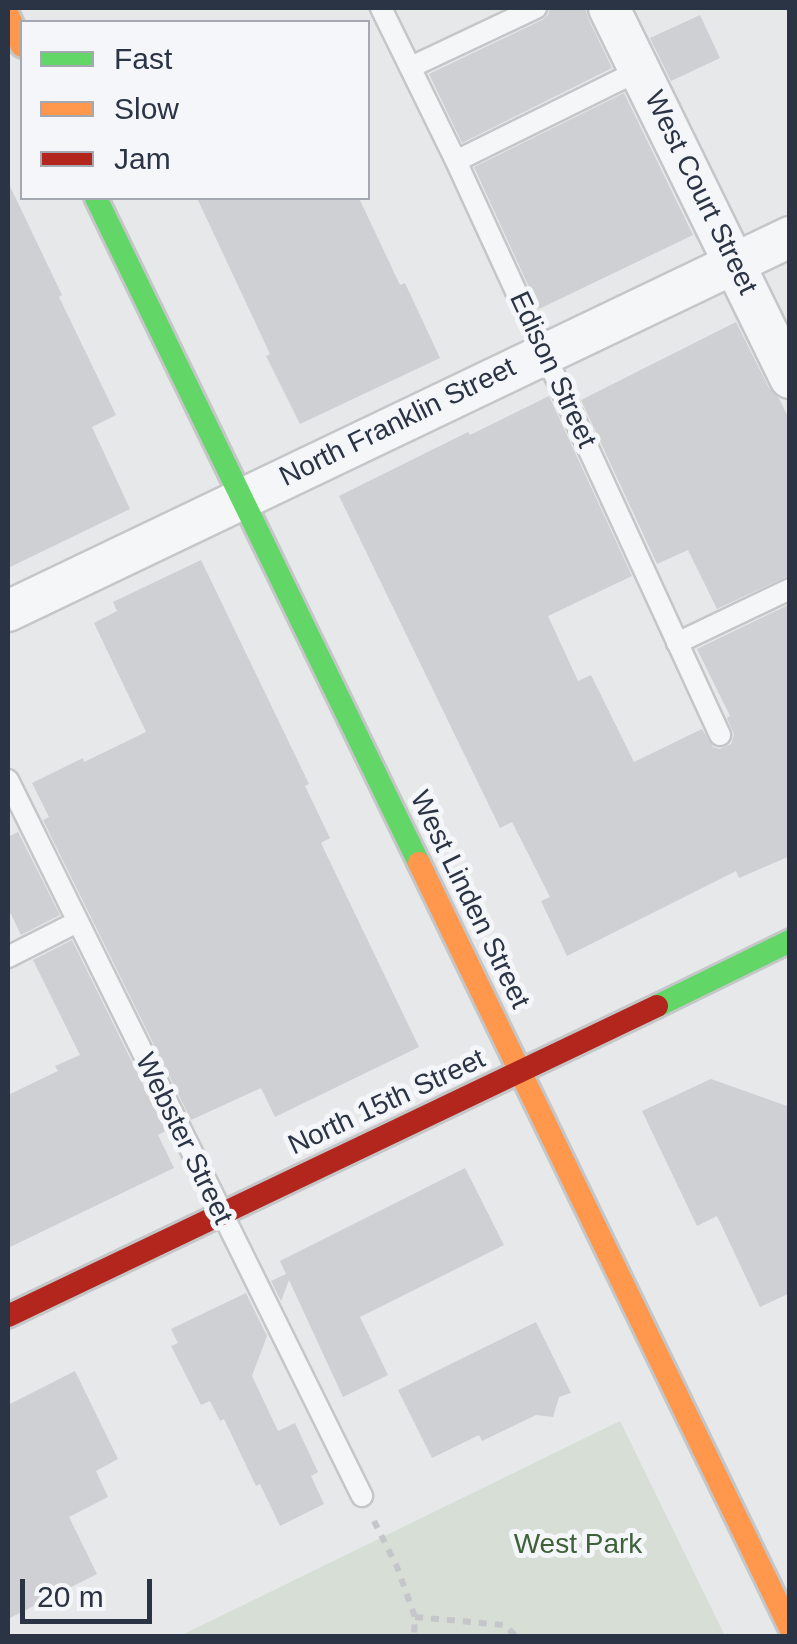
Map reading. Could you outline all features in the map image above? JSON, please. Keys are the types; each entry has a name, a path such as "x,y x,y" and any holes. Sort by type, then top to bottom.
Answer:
{"street":[{"name":"West Court Street","path":"610,8 790,378"},
{"path":"8,15 20,42"},
{"name":"West Linden Street","path":"97,200 790,1628"},
{"name":"North Franklin Street","path":"8,611 790,237"},
{"name":"North 15th Street","path":"8,1316 790,941"}],"lane":[{"name":"Edison Street","path":"382,8 720,735"},
{"path":"411,68 536,8"},
{"path":"456,161 640,70"},
{"path":"677,643 790,589"},
{"name":"Webster Street","path":"8,780 362,1496"},
{"path":"8,957 77,922"}],"path":[{"path":"362,1496 398,1566 415,1617 414,1636"},
{"path":"415,1617 504,1625 516,1636"}],"green space":[{"name":"West Park","path":"620,1421 725,1636 180,1636"}],"building":[{"path":"550,8 585,8 612,68 462,143 429,74 542,20"},
{"path":"700,15 720,58 671,81 650,38"},
{"path":"624,93 693,235 539,309 474,167"},
{"path":"8,182 116,415 92,427 130,509 8,568"},
{"path":"198,200 360,200 440,358 300,424 266,356 270,354"},
{"path":"736,322 790,421 790,575 717,609 688,550 657,564 581,400"},
{"path":"549,396 632,576 548,616 578,681 591,675 634,762 702,729 713,747 720,749 731,744 734,735 727,718 730,716 697,649 790,604 790,856 739,878 736,871 567,956 541,901 550,897 512,822 500,828 339,496"},
{"path":"201,560 309,784 305,786 330,838 321,843 419,1047 275,1117 261,1088 191,1120 43,820 49,817 32,783 146,732 94,623 117,611 113,602"},
{"path":"18,832 60,915 21,935 8,908 8,837"},
{"path":"72,940 166,1131 158,1135 174,1168 8,1248 8,1095 58,1071 55,1066 80,1055 33,960"},
{"path":"711,1079 790,1107 790,1293 760,1307 717,1216 697,1226 642,1111"},
{"path":"465,1168 504,1245 360,1317 388,1375 343,1397 289,1280 281,1301 271,1281 286,1274 280,1261"},
{"path":"246,1293 267,1336 252,1376 278,1431 295,1423 318,1472 311,1476 324,1504 280,1526 224,1419 220,1421 210,1401 201,1405 171,1346 178,1343 171,1329"},
{"path":"536,1322 571,1393 559,1397 553,1417 536,1415 482,1441 479,1435 432,1458 398,1390"},
{"path":"75,1371 118,1459 96,1471 108,1497 69,1517 97,1574 8,1619 8,1405"}],"traffic: fast":[{"path":"97,200 419,863"},
{"path":"657,1006 790,941"}],"traffic: slow":[{"path":"8,15 20,42"},
{"path":"419,863 790,1628"}],"traffic: jam":[{"path":"8,1316 657,1006"}]}
